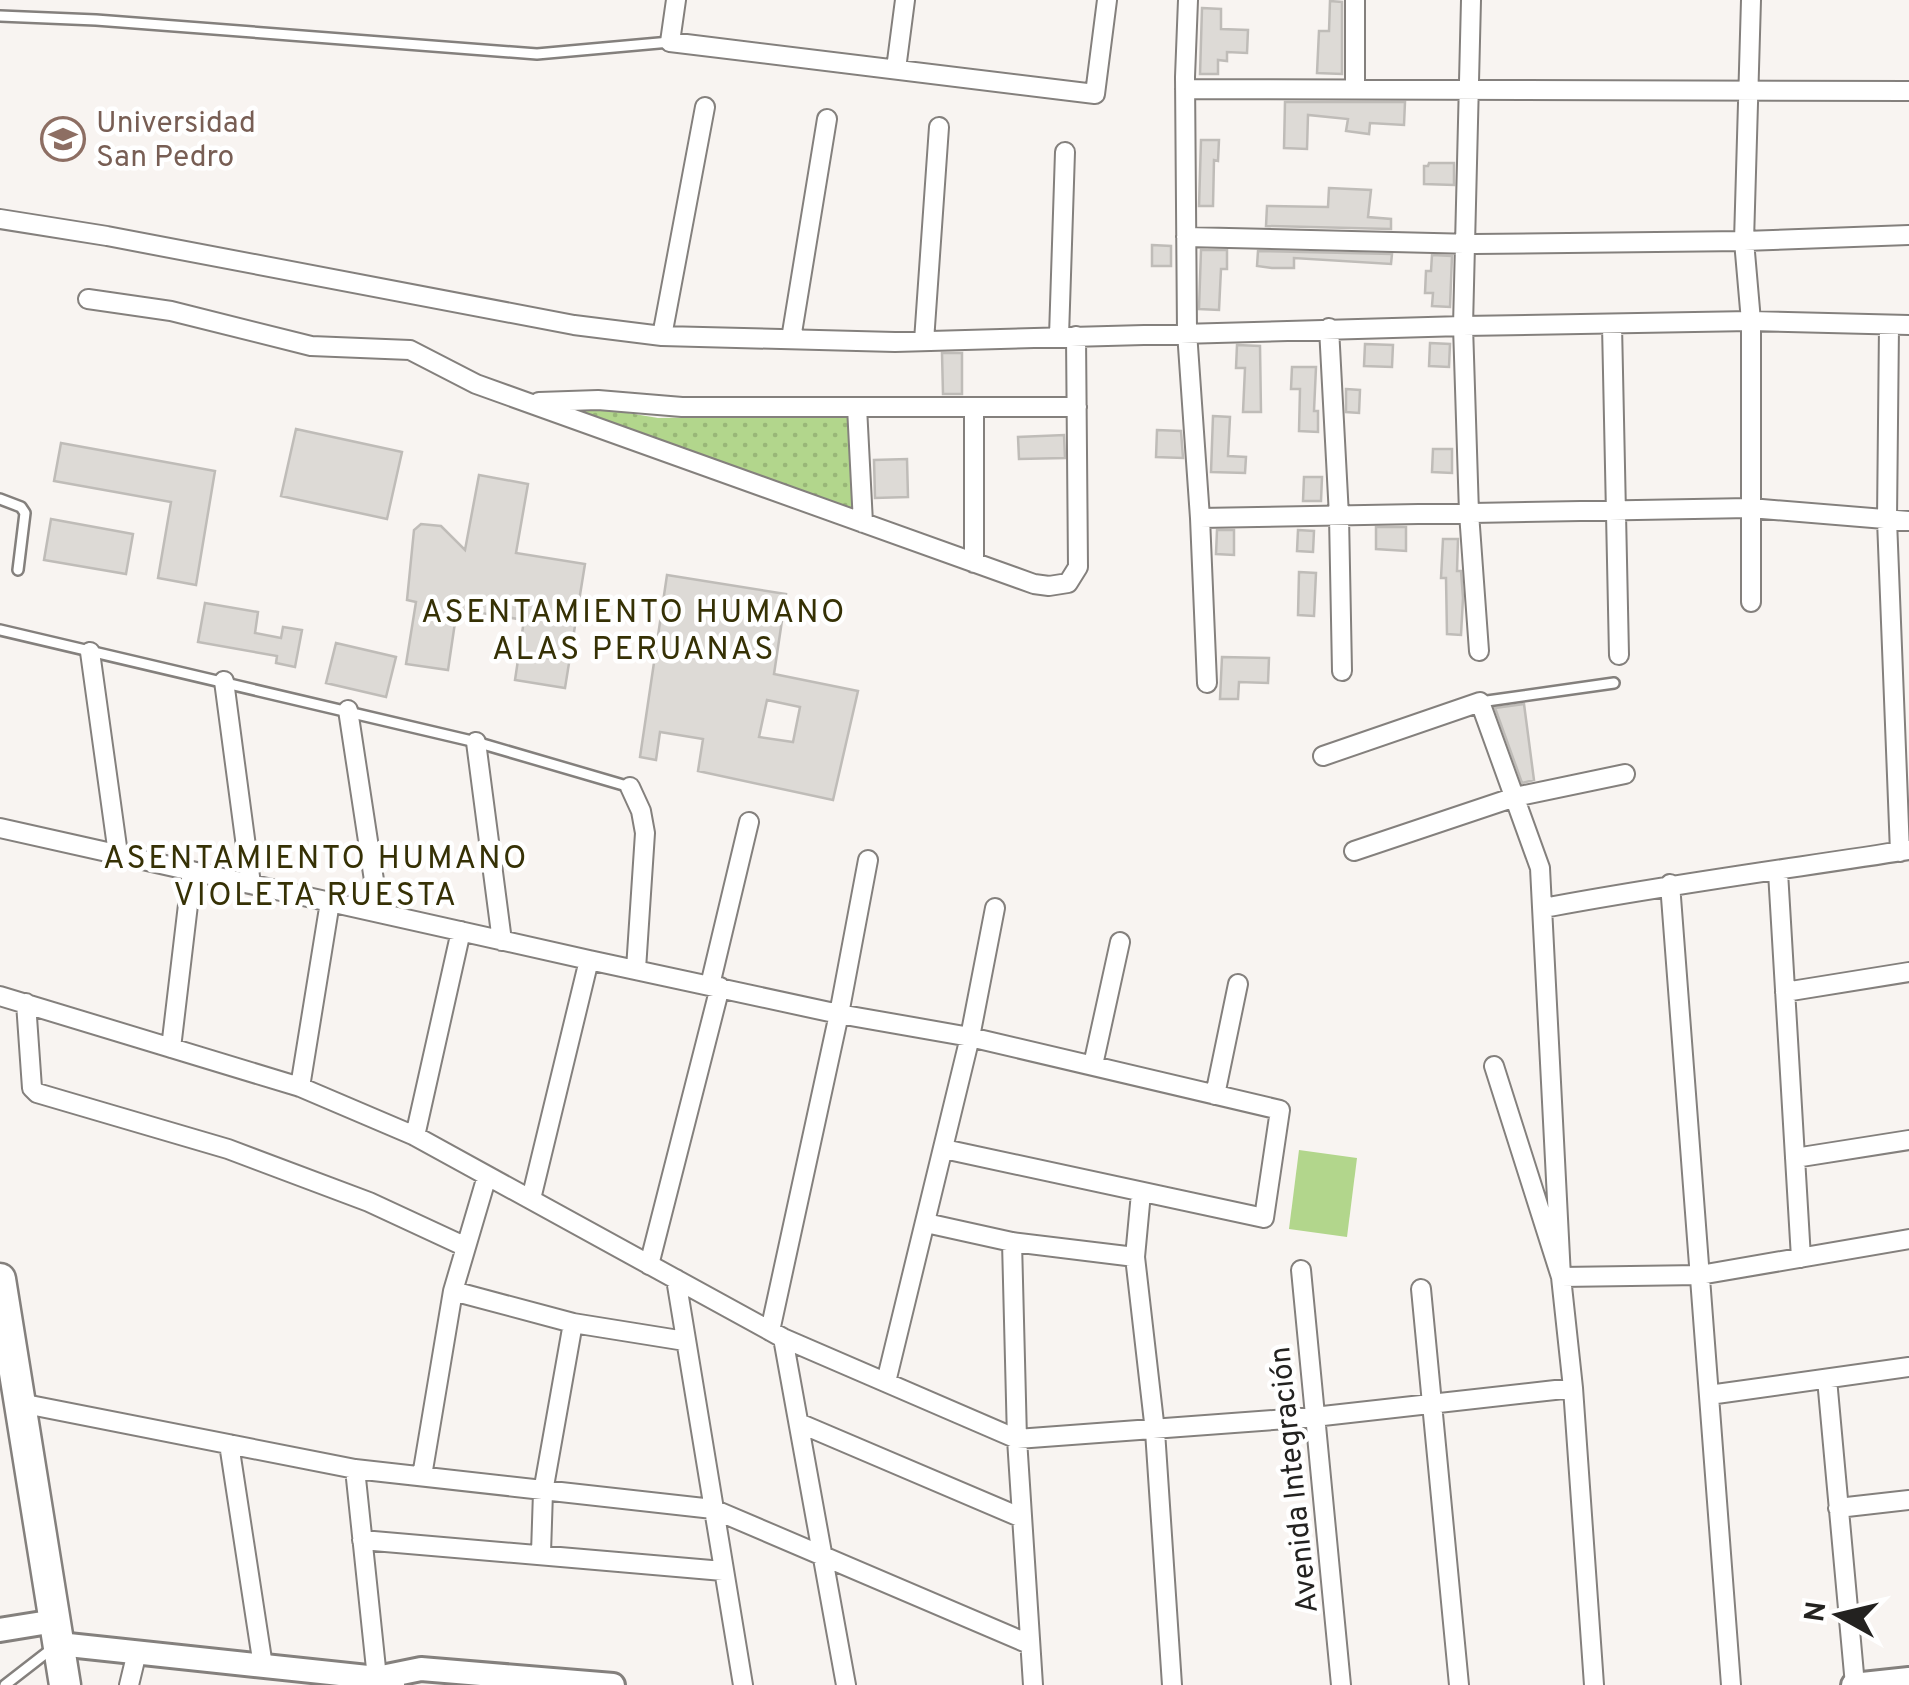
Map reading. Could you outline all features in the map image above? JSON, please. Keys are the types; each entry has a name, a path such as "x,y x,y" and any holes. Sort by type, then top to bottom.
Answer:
{"highway":[{"path":"0,1279 6,1353 20,1403 66,1685"}],"street":[{"path":"676,0 670,42 1095,94 1108,0"},
{"path":"896,70 905,0"},
{"path":"1188,0 1186,332 1207,683"},
{"path":"1355,89 1356,0"},
{"path":"1471,0 1463,326 1469,513 1479,651"},
{"path":"1751,0 1744,241 1751,321 1751,602"},
{"path":"1185,89 1909,91"},
{"path":"662,336 706,107"},
{"path":"791,339 827,119"},
{"path":"924,341 940,127"},
{"path":"88,299 171,310 311,346 410,350 476,384 1034,584 1058,586 1074,579 1079,552 1077,407 1067,336 1065,152"},
{"path":"0,218 574,325 662,336 924,341 1329,328 1751,321 1909,325"},
{"path":"1186,237 1466,243 1744,241 1909,235"},
{"path":"1612,325 1619,655"},
{"path":"1544,908 1670,884 1778,872 1905,851 1887,520 1889,325"},
{"path":"1329,328 1342,671"},
{"path":"529,403 598,400 682,407 1077,407"},
{"path":"857,407 864,523"},
{"path":"974,408 974,562"},
{"path":"1200,518 1750,508 1909,521"},
{"path":"90,652 118,854"},
{"path":"224,681 252,884"},
{"path":"1323,756 1480,702 1540,868 1562,1277 1574,1388 1594,1685"},
{"path":"348,710 379,913"},
{"path":"476,742 502,941"},
{"path":"1354,851 1515,797 1625,774"},
{"path":"630,787 641,811 644,832 636,969"},
{"path":"650,1265 749,822"},
{"path":"0,828 588,960 840,1014 970,1037 1280,1110 1264,1218 944,1149"},
{"path":"846,1685 799,1423 776,1335 868,860"},
{"path":"171,1048 192,870"},
{"path":"1778,872 1801,1258"},
{"path":"1670,884 1731,1685"},
{"path":"300,1087 330,902"},
{"path":"886,1382 970,1037 995,908"},
{"path":"415,1136 461,932"},
{"path":"1093,1065 1120,942"},
{"path":"530,1200 588,960"},
{"path":"1785,992 1909,972"},
{"path":"1215,1096 1238,984"},
{"path":"0,996 300,1087 415,1136 776,1335 1017,1438 1314,1417 1574,1388"},
{"path":"26,1004 32,1088 37,1094 228,1149 369,1202 466,1247"},
{"path":"1494,1066 1562,1277"},
{"path":"1795,1158 1909,1140"},
{"path":"422,1476 453,1291 488,1176"},
{"path":"1142,1193 1136,1257 1155,1431 1172,1685"},
{"path":"926,1223 1012,1242 1136,1257"},
{"path":"1562,1277 1700,1276 1909,1239"},
{"path":"1012,1242 1017,1438 1033,1685"},
{"name":"Avenida Integración","path":"1301,1270 1341,1685"},
{"path":"676,1280 743,1685"},
{"path":"1422,1289 1459,1685"},
{"path":"453,1291 573,1323 685,1341"},
{"path":"542,1553 543,1492 573,1323"},
{"path":"1709,1396 1909,1368"},
{"path":"1827,1379 1854,1685 1898,1682"},
{"path":"20,1403 355,1469 713,1509 1029,1644"},
{"path":"799,1423 1022,1518"},
{"path":"229,1444 263,1666"},
{"path":"355,1469 385,1682"},
{"path":"1838,1508 1909,1500"},
{"path":"362,1540 724,1570"},
{"path":"0,1630 57,1632 136,1652 385,1682 421,1669 613,1685"},
{"path":"130,1685 136,1652"}],"lane":[{"path":"0,16 536,54 670,42"},
{"path":"0,498 21,507 25,513 18,570"},
{"path":"0,630 348,710 630,787"},
{"path":"1480,702 1614,683"},
{"path":"5,1685 57,1632"}],"green space":[{"path":"581,405 658,418 851,415 856,511 581,411"},
{"path":"1299,1150 1357,1158 1347,1237 1289,1229"}],"building":[{"path":"1330,1 1342,2 1342,74 1317,73 1319,31 1329,31"},
{"path":"1202,8 1221,9 1221,29 1248,30 1247,53 1227,52 1227,61 1218,60 1218,74 1200,74"},
{"path":"1285,102 1405,102 1404,125 1370,123 1369,134 1346,131 1348,119 1308,115 1307,149 1284,148"},
{"path":"1201,140 1219,140 1218,161 1214,160 1213,206 1199,206"},
{"path":"1454,163 1454,185 1424,184 1424,166"},
{"path":"1329,188 1371,190 1368,217 1391,219 1391,229 1266,226 1267,206 1328,207"},
{"path":"1152,245 1171,246 1171,266 1152,266"},
{"path":"1201,250 1227,250 1227,269 1221,269 1219,310 1199,309"},
{"path":"1258,251 1392,254 1391,264 1294,258 1294,268 1272,268 1257,266"},
{"path":"1432,255 1452,256 1450,307 1432,306 1433,293 1425,293 1426,271 1431,271"},
{"path":"1430,343 1450,344 1449,367 1429,366"},
{"path":"1365,344 1393,345 1392,367 1364,366"},
{"path":"1237,345 1260,346 1261,412 1243,412 1245,368 1236,368"},
{"path":"942,353 962,353 962,394 943,394"},
{"path":"1292,367 1316,367 1314,411 1318,411 1318,432 1299,431 1300,389 1291,389"},
{"path":"1346,389 1360,390 1359,413 1346,412"},
{"path":"1213,416 1230,417 1228,456 1246,457 1245,473 1211,472"},
{"path":"296,429 402,452 387,519 281,496"},
{"path":"1157,430 1181,431 1183,458 1156,457"},
{"path":"1064,435 1065,458 1019,459 1018,437"},
{"path":"61,443 215,471 196,585 158,578 171,502 54,481"},
{"path":"1433,449 1452,449 1452,473 1432,472"},
{"path":"907,459 908,497 875,498 874,460"},
{"path":"479,475 528,484 516,553 585,564 565,688 515,680 524,620 457,609 448,670 406,664 416,602 407,600 414,530 421,524 441,526 465,550"},
{"path":"1304,477 1322,477 1321,501 1303,501"},
{"path":"51,519 133,534 126,574 44,560"},
{"path":"1376,527 1406,527 1406,551 1376,549"},
{"path":"1217,530 1234,530 1234,555 1216,554"},
{"path":"1298,530 1314,531 1313,552 1297,551"},
{"path":"1443,539 1458,539 1457,571 1461,571 1463,598 1461,635 1447,634 1446,578 1441,578"},
{"path":"1299,572 1316,573 1314,616 1298,615"},
{"path":"667,575 786,594 774,674 858,691 833,800 698,771 703,739 660,732 656,760 640,757","holes":["767,700 800,707 793,742 759,737"]},
{"path":"205,603 258,612 255,633 281,638 283,627 302,630 295,667 276,663 277,656 198,642"},
{"path":"336,643 396,657 386,697 326,683"},
{"path":"1222,657 1269,658 1268,683 1239,682 1238,699 1220,699"},
{"path":"1524,704 1534,780 1522,783 1495,708"}],"place":[{"name":"Universidad San Pedro","path":"63,139"}],"district":[{"name":"ASENTAMIENTO HUMANO ALAS PERUANAS","path":"634,630"},
{"name":"ASENTAMIENTO HUMANO VIOLETA RUESTA","path":"316,876"}]}
